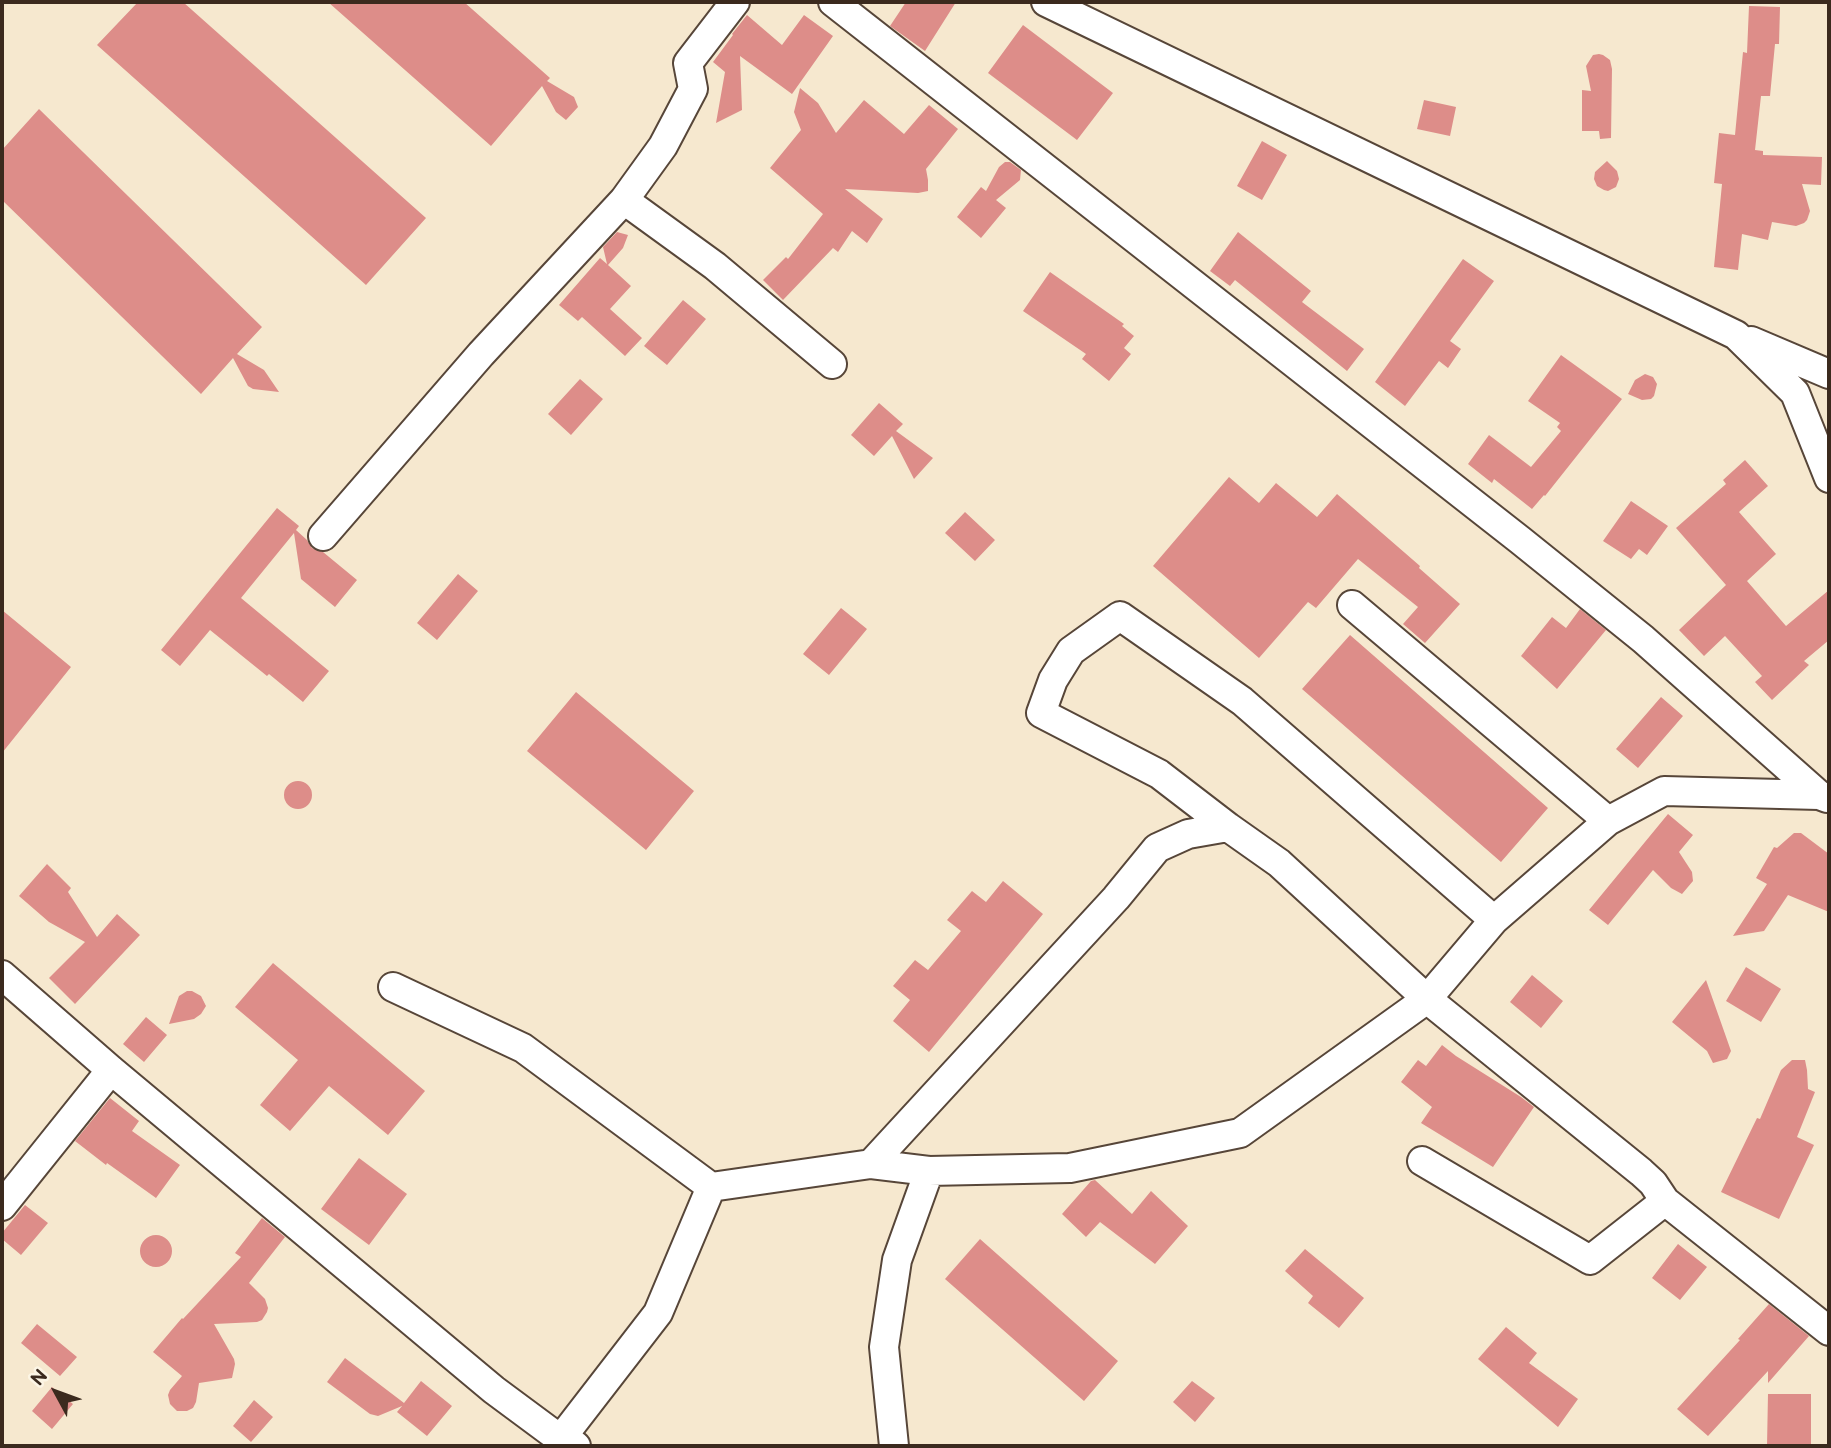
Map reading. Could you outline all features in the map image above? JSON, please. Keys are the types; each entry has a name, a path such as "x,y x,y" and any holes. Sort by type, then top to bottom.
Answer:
{"street":[{"path":"323,536 481,354 624,200 663,146 693,89 688,63 735,2"},
{"path":"833,2 1602,606 1824,797"},
{"path":"1046,2 1736,335 1829,374"},
{"path":"624,200 715,266 832,364"},
{"path":"1736,335 1795,393 1829,478"},
{"path":"1352,605 1608,821"},
{"path":"1494,920 1242,701 1120,616 1071,651 1053,680 1041,713 1159,774 1279,863 1427,999 1641,1172 1653,1183 1665,1201 1829,1331"},
{"path":"393,987 523,1048 710,1187 871,1164 929,1171 1070,1168 1240,1133 1427,999 1494,920 1608,821 1664,791 1824,797"},
{"path":"871,1164 1116,898 1157,848 1188,834 1228,827"},
{"path":"2,975 111,1070 494,1390 552,1433 570,1441 658,1313 710,1187"},
{"path":"2,1206 111,1070"},
{"path":"1422,1161 1590,1260 1665,1201"},
{"path":"894,1446 884,1347 897,1260 929,1171"}],"building":[{"path":"138,2 183,2 426,218 366,285 97,45"},
{"path":"328,2 464,2 550,78 547,81 574,97 578,107 566,120 556,112 542,86 491,146"},
{"path":"906,2 956,2 925,51 890,26"},
{"path":"1749,6 1780,7 1779,44 1775,44 1770,96 1761,96 1755,150 1763,151 1763,155 1822,157 1821,185 1802,184 1810,211 1804,223 1796,226 1772,222 1768,240 1742,234 1738,270 1714,267 1722,184 1714,183 1719,133 1735,135 1743,52 1747,53"},
{"path":"747,15 782,45 804,15 833,36 792,94 740,56 742,110 716,123 725,72 713,62"},
{"path":"1023,25 1113,93 1077,140 988,73"},
{"path":"1599,54 1610,60 1612,69 1611,138 1600,139 1599,131 1582,131 1582,90 1591,91 1586,66 1593,55"},
{"path":"800,88 818,103 836,133 864,100 904,134 929,105 958,129 926,169 928,191 918,193 845,189 883,219 867,243 852,231 838,252 833,248 783,300 763,280 786,257 788,259 823,214 770,168 801,130 794,112"},
{"path":"1424,100 1456,107 1450,136 1417,129"},
{"path":"39,109 262,327 237,354 264,370 279,392 248,386 233,358 201,394 2,200 2,150"},
{"path":"1262,141 1287,155 1262,200 1237,186"},
{"path":"1607,161 1617,171 1619,179 1616,187 1608,191 1597,186 1594,179 1595,172"},
{"path":"1010,162 1021,170 1020,180 996,200 1006,208 981,238 957,217 981,187 986,191 999,167"},
{"path":"617,232 628,235 623,248 608,265 631,286 610,309 642,338 625,356 582,317 578,321 559,305 600,258 607,264 603,247"},
{"path":"1238,232 1311,291 1302,302 1364,349 1347,371 1235,280 1230,286 1210,271"},
{"path":"1463,259 1494,281 1450,341 1461,349 1448,368 1439,361 1405,406 1375,382"},
{"path":"1050,272 1124,324 1122,326 1134,336 1124,348 1131,354 1109,381 1082,359 1086,354 1023,311"},
{"path":"683,300 706,319 667,365 644,346"},
{"path":"1561,355 1622,399 1532,509 1494,479 1492,483 1468,464 1489,435 1531,467 1561,431 1557,427 1560,423 1528,401"},
{"path":"1645,374 1653,377 1657,384 1654,396 1642,400 1628,394 1635,380"},
{"path":"580,379 603,399 571,435 548,414"},
{"path":"879,403 903,424 896,431 933,458 914,479 892,436 874,456 851,435"},
{"path":"1745,460 1768,486 1739,512 1776,554 1747,581 1786,626 1829,590 1829,640 1804,661 1809,665 1772,700 1755,682 1762,676 1725,636 1704,656 1679,630 1726,585 1676,528 1726,484 1723,480"},
{"path":"1229,477 1259,503 1276,483 1317,517 1337,494 1460,604 1425,643 1403,624 1418,607 1358,559 1316,608 1308,602 1259,658 1153,566"},
{"path":"1631,501 1668,526 1647,555 1639,549 1631,559 1603,541"},
{"path":"277,508 299,526 296,530 312,548 323,552 357,580 335,607 301,579 294,533 241,598 329,671 303,702 210,630 180,666 161,650"},
{"path":"965,512 995,540 975,561 945,533"},
{"path":"458,574 478,591 437,640 417,623"},
{"path":"841,608 867,629 829,675 803,654"},
{"path":"1580,609 1606,630 1557,689 1521,656 1552,617 1566,628"},
{"path":"2,610 71,667 2,753"},
{"path":"1350,635 1548,808 1501,862 1302,689"},
{"path":"576,692 694,791 646,850 527,751"},
{"path":"1661,697 1683,716 1638,768 1616,749"},
{"path":"298,781 308,785 312,795 308,805 298,809 288,805 284,795 288,785"},
{"path":"1668,814 1693,835 1679,852 1692,872 1693,881 1682,894 1671,888 1653,870 1608,925 1589,910"},
{"path":"1794,833 1801,833 1829,854 1829,912 1788,895 1764,931 1733,936 1767,884 1756,878 1774,847 1777,848"},
{"path":"47,864 71,888 68,892 97,937 117,914 140,935 75,1004 49,978 85,942 49,922 19,896"},
{"path":"1003,881 1043,914 929,1052 893,1021 910,1000 893,986 915,960 928,970 961,931 947,920 972,891 986,902"},
{"path":"273,963 425,1091 388,1135 329,1086 290,1131 260,1105 298,1060 235,1007"},
{"path":"1746,967 1781,989 1761,1022 1726,1001"},
{"path":"1532,975 1563,1001 1541,1028 1510,1002"},
{"path":"1706,980 1731,1051 1727,1059 1713,1063 1707,1051 1672,1022"},
{"path":"187,991 201,996 206,1006 194,1019 169,1024 179,996"},
{"path":"146,1017 167,1035 144,1062 123,1044"},
{"path":"1442,1045 1534,1107 1493,1167 1421,1123 1432,1107 1401,1082 1418,1060 1426,1066"},
{"path":"1792,1060 1805,1060 1808,1089 1815,1092 1797,1137 1814,1145 1779,1219 1721,1192 1757,1118 1760,1119 1781,1070"},
{"path":"110,1098 139,1121 132,1131 180,1165 156,1198 75,1141"},
{"path":"359,1158 407,1194 369,1245 321,1209"},
{"path":"1095,1180 1132,1214 1151,1191 1188,1226 1155,1264 1100,1222 1086,1237 1062,1214 1091,1181"},
{"path":"25,1205 48,1223 21,1255 2,1239 2,1233"},
{"path":"262,1218 285,1237 249,1283 265,1299 267,1312 262,1320 257,1322 214,1324 234,1359 232,1378 199,1383 193,1408 177,1411 170,1404 168,1395 182,1376 153,1352 241,1257 235,1253"},
{"path":"156,1235 167,1240 172,1251 167,1262 156,1267 145,1262 140,1251 145,1240"},
{"path":"980,1239 1118,1361 1084,1401 945,1279"},
{"path":"1678,1244 1707,1267 1680,1300 1652,1278"},
{"path":"1305,1249 1364,1298 1339,1328 1308,1303 1313,1296 1285,1271"},
{"path":"1769,1304 1809,1336 1768,1383 1768,1371 1708,1436 1677,1409"},
{"path":"37,1324 77,1357 60,1376 21,1343"},
{"path":"1506,1327 1537,1353 1529,1363 1578,1399 1558,1427 1478,1359"},
{"path":"345,1358 404,1403 421,1381 452,1406 427,1436 397,1412 402,1406 378,1416 370,1414 327,1382"},
{"path":"1192,1381 1215,1398 1195,1422 1173,1402"},
{"path":"52,1387 73,1404 52,1429 32,1411"},
{"path":"1768,1394 1811,1394 1811,1446 1767,1446"},
{"path":"254,1400 273,1417 251,1442 233,1426"}]}
